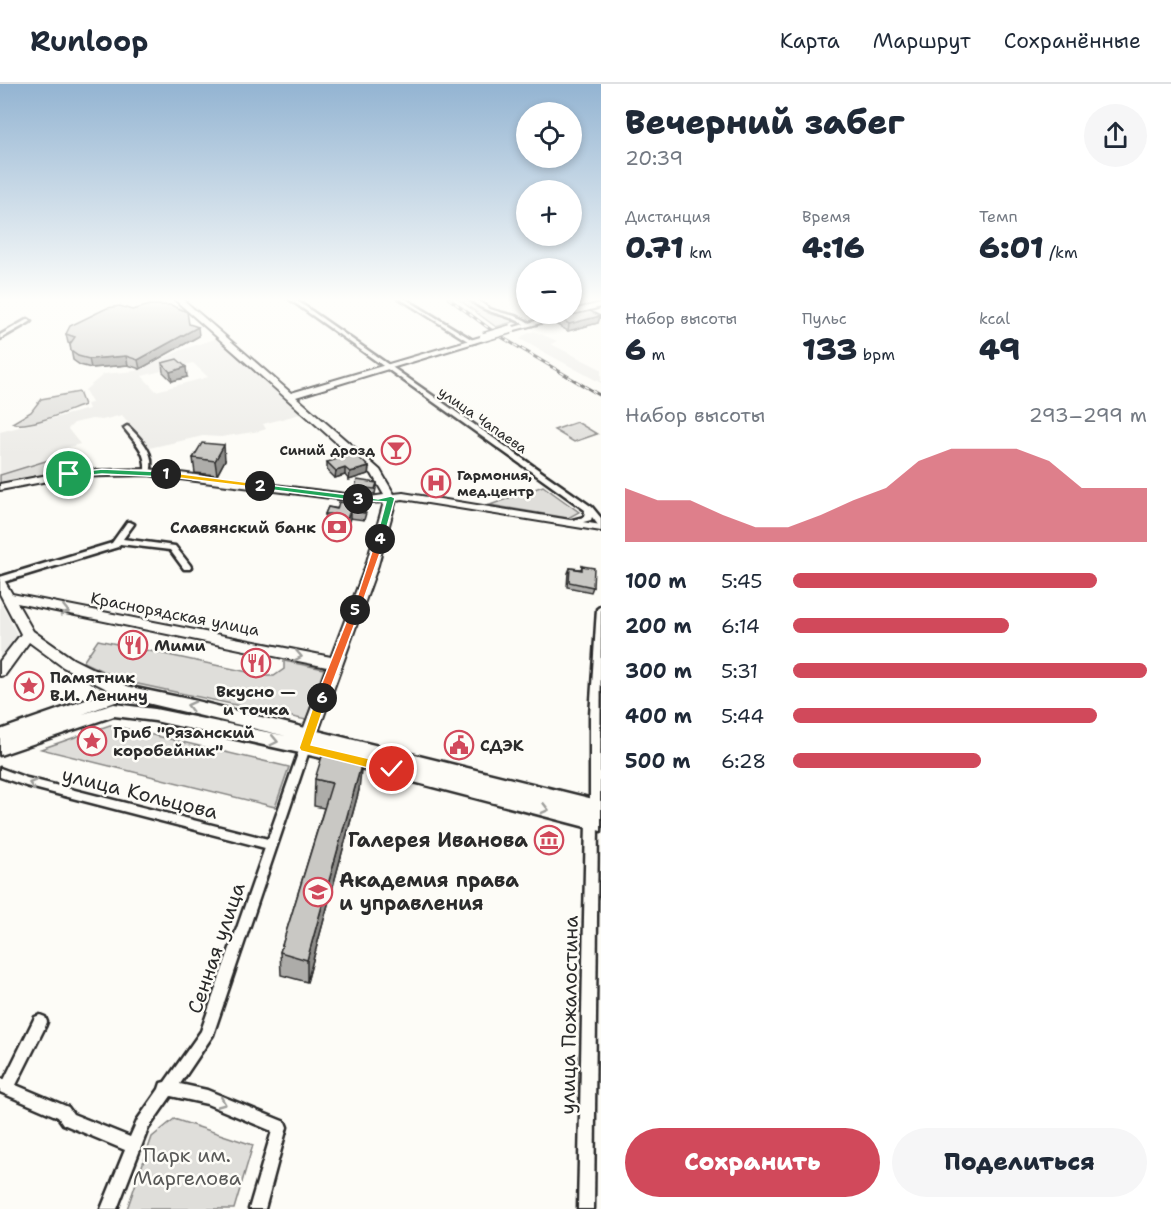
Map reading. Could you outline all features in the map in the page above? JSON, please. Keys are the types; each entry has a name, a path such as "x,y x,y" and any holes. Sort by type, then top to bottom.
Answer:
{"main road":[{"path":"0,737 126,692 307,742 597,815"},
{"path":"0,748 114,711 155,715 307,742"}],"street":[{"path":"237,350 376,472 391,498 372,565 307,742"},
{"name":"улица Чапаева","path":"364,350 589,509 597,524"},
{"path":"289,396 445,350"},
{"path":"127,428 148,452 150,460 148,472"},
{"path":"0,487 69,474 148,472 370,500 403,496 573,524 597,524"},
{"path":"573,524 585,521 588,518 589,509"},
{"path":"126,692 68,663 28,634 0,582 116,545 130,524"},
{"path":"118,541 172,548 187,567"},
{"name":"Краснорядская улица","path":"8,597 79,614 335,663"},
{"name":"улица Пожалостина","path":"586,1209 597,815 595,716 601,609"},
{"path":"0,670 28,634"},
{"name":"Сенная улица","path":"109,1209 143,1124 166,1088 206,1035 307,742"},
{"name":"улица Кольцова","path":"0,771 26,782 272,845"},
{"path":"40,1022 4,1087 63,1112 68,1119 134,1146"},
{"path":"166,1088 207,1097 280,1127 257,1209"}],"shaded area":[{"path":"181,350 232,350 304,413 263,424 266,429 260,431 221,437 203,436 149,448 122,415 102,420 92,419 74,423 68,429 80,444 57,450 59,456 0,474 0,432 89,409 87,404 92,403 85,390 104,374 135,371","holes":["193,363 208,377 156,391 142,376"]},
{"path":"541,350 564,350 601,369 601,383"},
{"path":"0,601 18,636 0,661"}],"green space":[{"path":"79,392 84,405 37,422 12,423 31,412 41,399"},
{"path":"577,422 597,434 574,442 554,430"},
{"path":"54,459 51,474 0,483 0,475"},
{"path":"543,486 579,512 568,518 490,505"},
{"path":"98,640 267,676 274,676 284,669 284,661 324,669 306,720 124,681 83,662"},
{"path":"110,725 289,767 275,807 41,749"},
{"name":"Парк им. Маргелова","path":"174,1119 253,1145 234,1209 127,1209 152,1137"}],"building":[{"path":"155,350 138,360 126,356 89,359 71,351"},
{"path":"177,359 186,367 170,372 162,363"},
{"path":"202,443 224,445 215,461 193,458"},
{"path":"355,454 369,467 350,472 345,468 336,471 327,462"},
{"path":"357,480 377,483 375,489 355,487"},
{"path":"339,502 367,506 364,513 350,511 343,528 326,525 330,514 325,514 328,507 337,509"},
{"path":"582,566 594,568 593,587 569,582 570,568 582,570"},
{"name":"Академия права и управления","path":"323,753 362,762 307,960 280,952 332,783 315,779"}],"railway":[{"path":"524,350 601,396"}],"place":[{"name":"Синий дрозд","path":"396,450"},
{"name":"Гармония, мед.центр","path":"436,483"},
{"name":"Славянский банк","path":"337,527"},
{"name":"Мими","path":"133,645"},
{"name":"Вкусно — и точка","path":"256,663"},
{"name":"Памятник В.И. Ленину","path":"29,686"},
{"name":"Гриб \"Рязанский коробейник\"","path":"92,741"},
{"name":"СДЭК","path":"459,745"},
{"name":"Галерея Иванова","path":"549,840"},
{"name":"Академия права и управления","path":"318,892"}],"route":[{"path":"69,474 148,472 378,501 391,498 372,565 305,748 392,769"}]}
